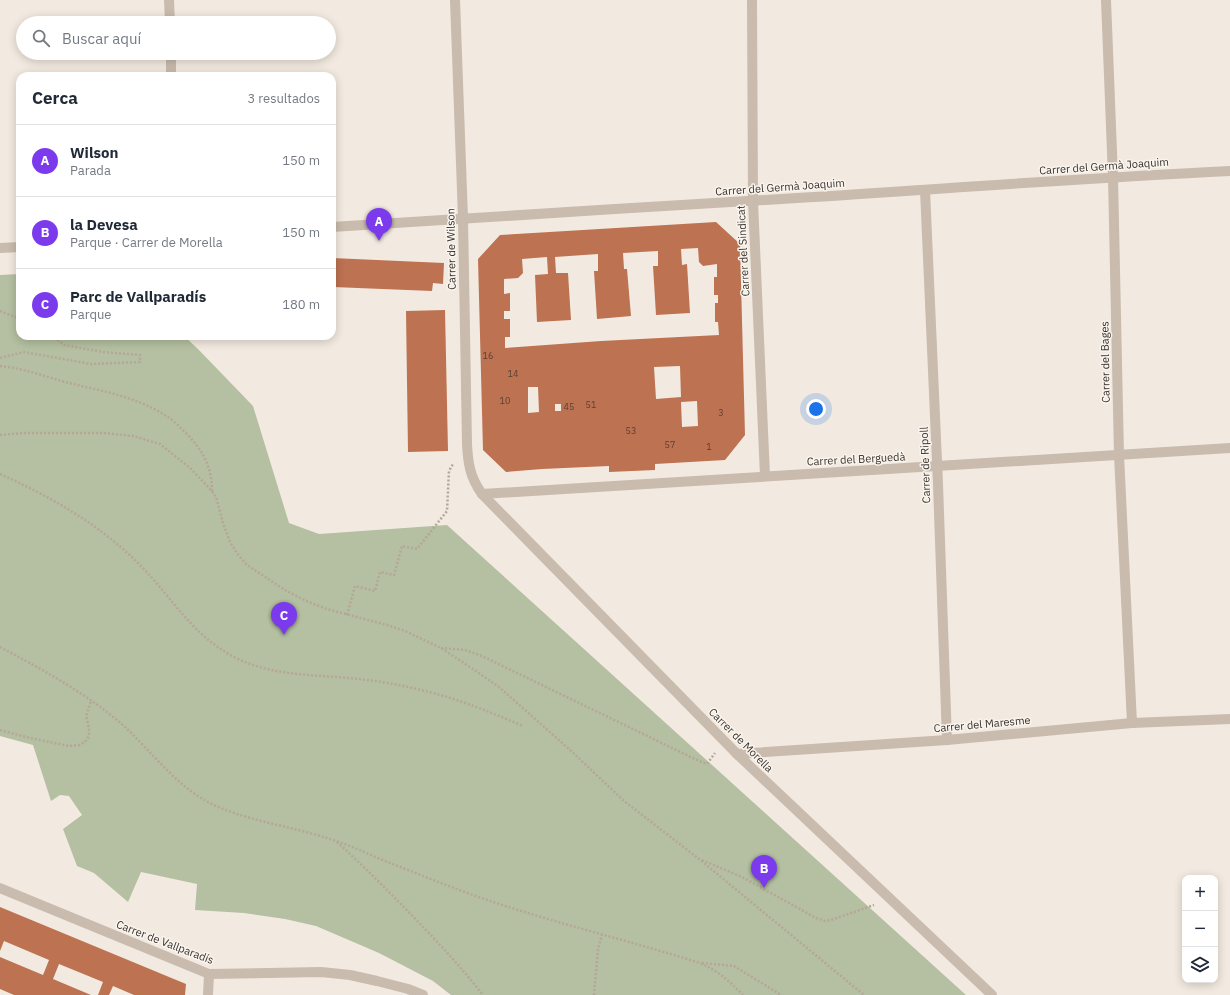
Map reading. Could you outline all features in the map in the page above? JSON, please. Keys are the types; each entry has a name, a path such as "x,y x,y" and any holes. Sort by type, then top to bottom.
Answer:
{"street":[{"path":"169,0 170,16"},
{"name":"Carrer de Wilson","path":"455,0 463,218 468,463 475,484 482,494"},
{"name":"Carrer del Sindicat","path":"752,0 753,201 765,476"},
{"name":"Carrer del Bages","path":"1106,0 1113,177 1119,455 1132,723"},
{"path":"171,60 171,72"},
{"name":"Carrer del Germà Joaquim","path":"336,227 1113,177 1230,171"},
{"name":"Carrer de Ripoll","path":"925,190 947,740"},
{"path":"0,248 16,247"},
{"name":"Carrer del Berguedà","path":"482,494 1230,448"},
{"name":"Carrer de Morella","path":"482,494 724,742 992,995"},
{"name":"Carrer del Maresme","path":"737,754 947,740 1132,723 1230,719"},
{"name":"Carrer de Vallparadís","path":"0,888 209,974 321,972 377,981 408,988 423,995"},
{"path":"208,995 209,974"}],"path":[{"path":"0,311 16,317"},
{"path":"0,358 24,352 91,364 140,362 140,355 103,352 64,345 58,340"},
{"path":"0,366 34,372 113,393 146,405 168,416 194,442 205,458 210,469 212,491"},
{"path":"0,435 24,433 104,433 133,436 160,444 176,455 212,491 216,497 230,542 247,565 285,590 306,601 327,609 405,631 441,648 499,687 624,800 700,859 864,995"},
{"path":"347,615 355,586 375,591 380,572 394,575 402,546 418,549 447,511 449,471 467,444"},
{"path":"0,474 58,503 82,517 101,531 124,550 153,578 190,624 205,638 222,650 246,662 272,670 290,673 366,680 422,690 445,696 523,726"},
{"path":"0,647 73,689 104,710 125,728 176,779 194,793 210,802 242,815 334,840 442,884 490,901 700,963 723,975 743,995"},
{"path":"441,648 465,650 482,656 707,764 724,742"},
{"path":"0,730 69,746 79,745 85,742 89,736 86,716 91,701"},
{"path":"334,840 392,894 451,957 483,995"},
{"path":"700,859 742,877 816,918 825,921 890,899"},
{"path":"594,995 598,949 602,935"},
{"path":"700,963 734,966 781,995"}],"green space":[{"path":"16,274 16,340 188,340 253,406 289,523 319,534 447,525 966,995 451,995 433,981 379,953 316,926 285,919 244,913 195,910 197,884 141,872 128,902 94,873 77,866 63,829 82,815 69,796 60,795 51,801 33,745 0,736 0,275"}],"building":[{"path":"716,222 740,244 745,435 725,460 655,464 655,470 609,472 609,466 506,472 483,450 478,259 500,235","holes":["698,248 699,262 703,266 717,264 717,277 714,277 714,295 718,295 718,303 715,303 715,322 718,322 719,335 505,348 505,337 510,337 510,319 504,319 504,311 510,311 510,293 504,294 504,279 518,278 523,273 522,259 547,257 548,274 535,275 537,322 571,320 568,273 556,273 555,257 598,254 598,271 594,271 597,319 631,316 627,269 624,269 623,253 658,251 658,266 653,266 656,315 690,313 687,264 682,265 681,249","680,366 681,397 656,399 654,367","528,387 538,387 539,412 528,413","697,401 698,426 682,427 681,402","555,404 561,404 561,411 555,411"]},
{"path":"336,258 444,263 443,284 433,283 432,291 336,287"},
{"path":"445,310 448,451 408,452 406,311"},
{"path":"0,907 186,984 185,995 134,995 113,986 109,995 98,995 103,982 59,964 53,979 91,995 14,995 0,989 0,957 43,975 49,960 4,941 0,951"}],"place":[{"name":"Wilson","path":"379,241"},
{"name":"Parc de Vallparadís","path":"284,635"},
{"name":"la Devesa","path":"764,888"}]}
